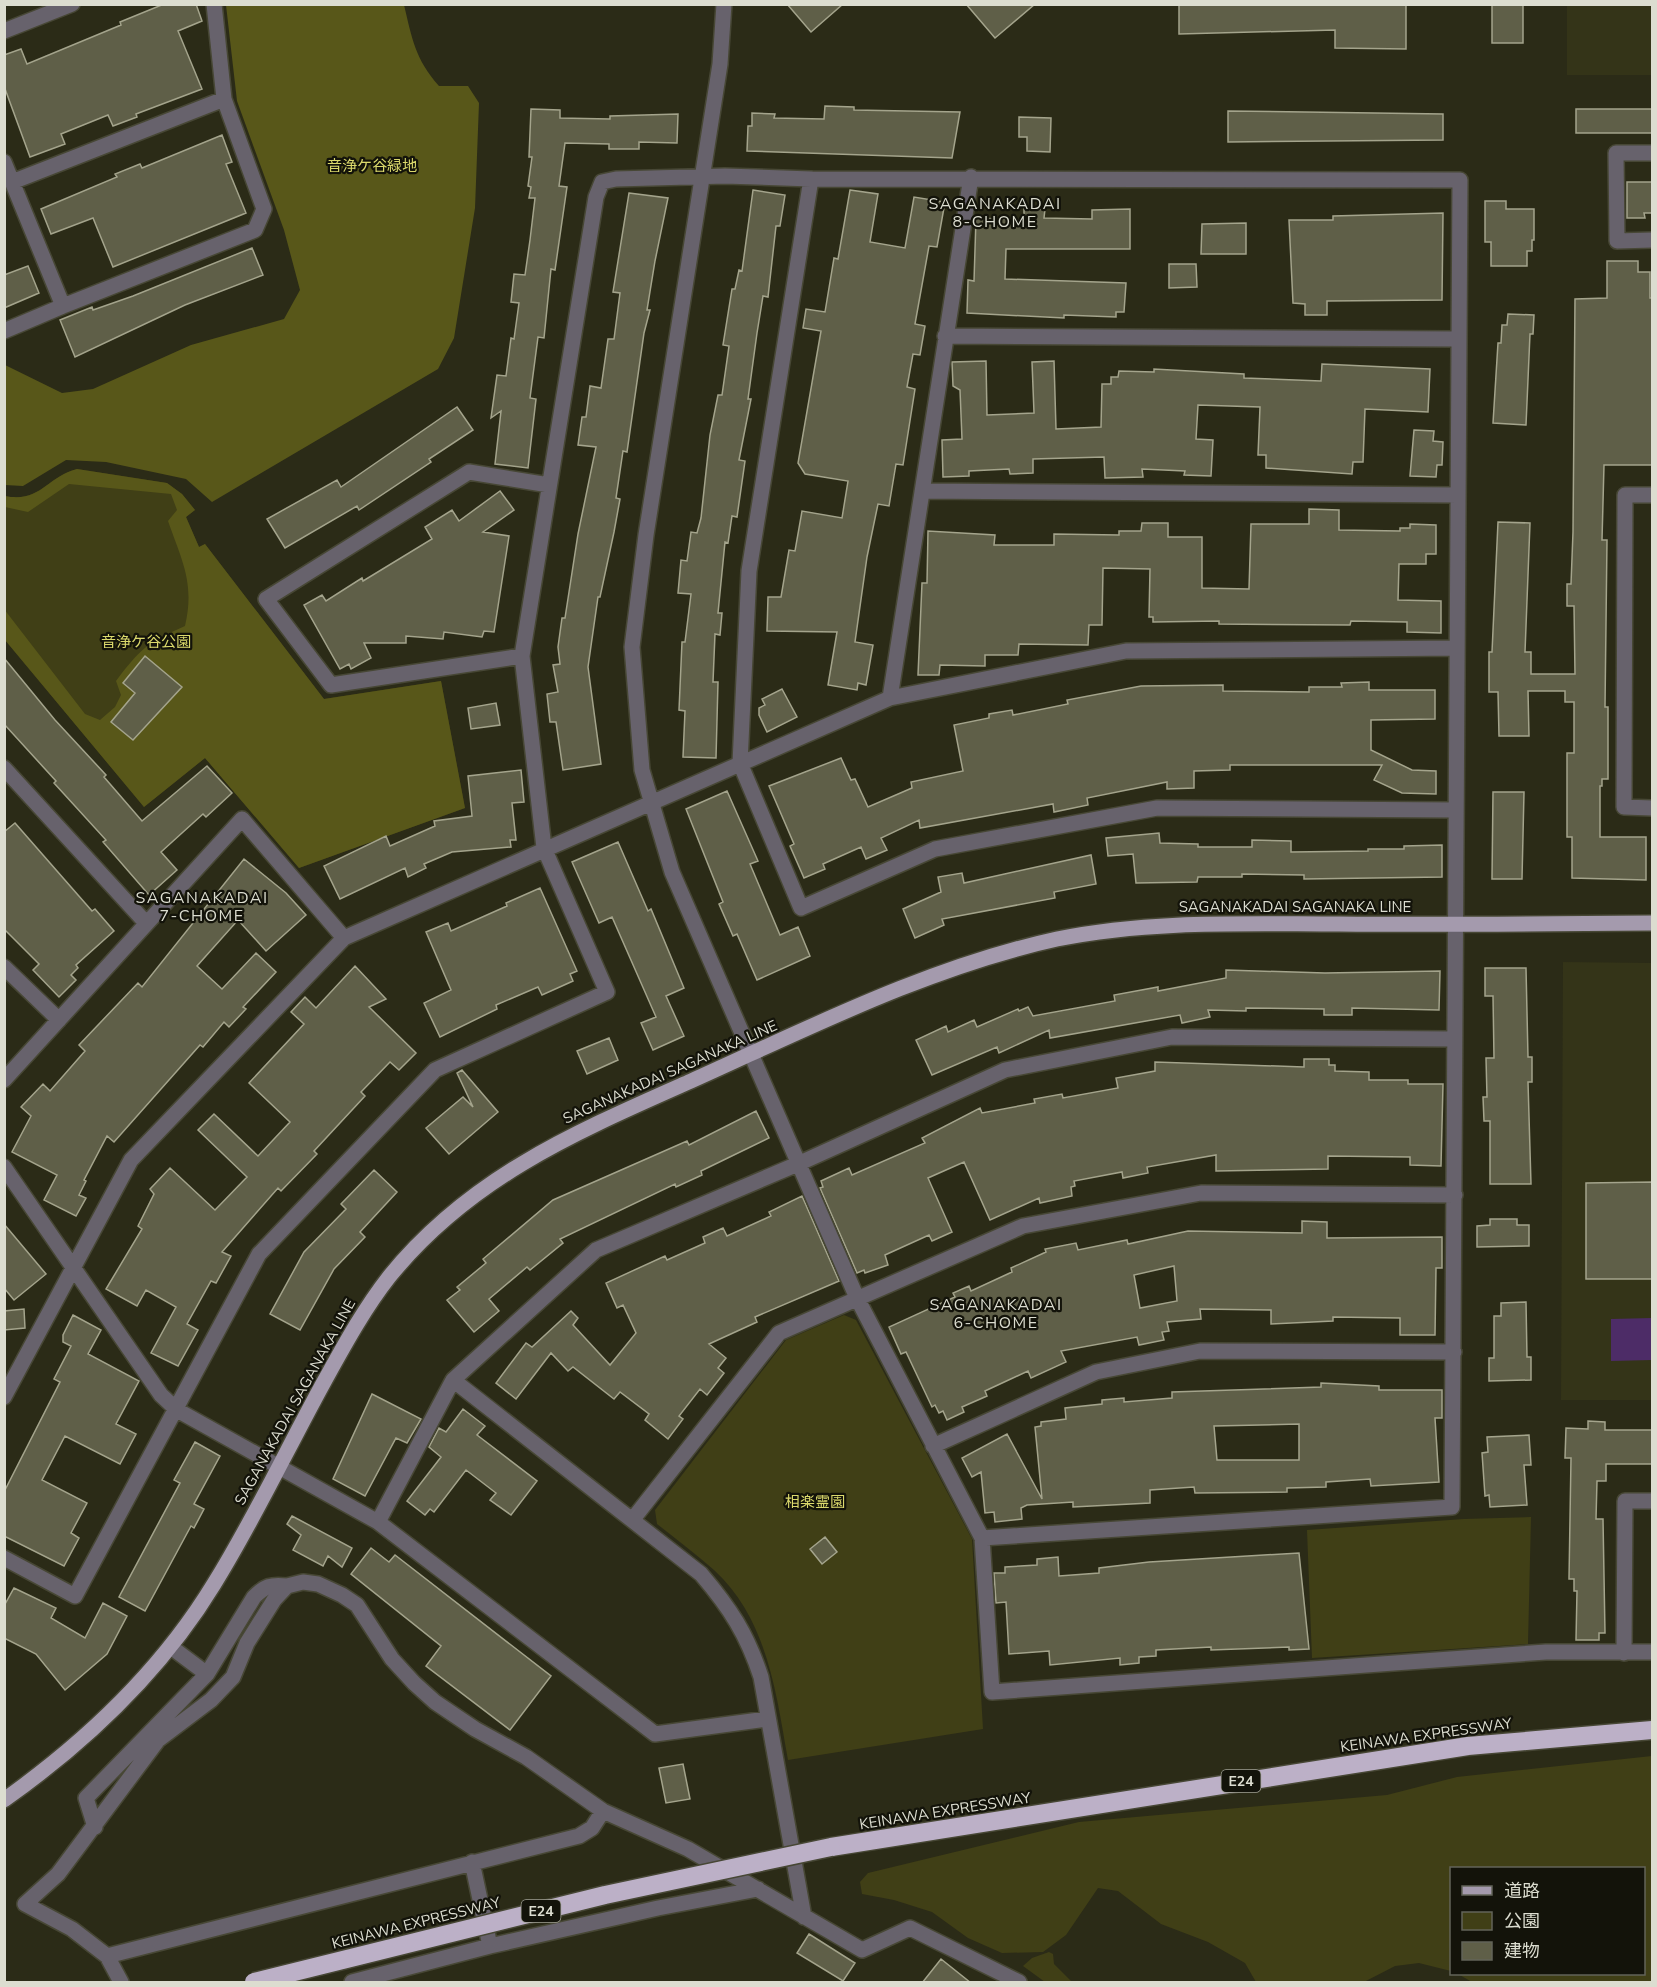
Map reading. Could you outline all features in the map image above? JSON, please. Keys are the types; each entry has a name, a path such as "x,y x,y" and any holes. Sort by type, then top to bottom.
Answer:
{"highway":[{"name":"KEINAWA EXPRESSWAY","path":"254,1983 605,1895 831,1847 1468,1746 1653,1730"}],"main road":[{"name":"SAGANAKADAI SAGANAKA LINE","path":"4,1800 75,1745 135,1689 171,1647 213,1587 358,1321 413,1249 466,1200 497,1177 554,1143 750,1054 963,964 1063,938 1185,924 1653,923"}],"street":[{"path":"4,31 72,4"},
{"path":"4,331 255,230 264,209 224,99 214,4"},
{"path":"724,4 720,64 646,535 632,647 642,770 672,872 857,1298 982,1538 992,1692 1546,1652 1653,1652"},
{"path":"12,182 224,99"},
{"path":"1653,153 1616,153 1617,241 1653,240"},
{"path":"4,162 63,306"},
{"path":"4,1558 75,1596 259,1254 435,1070 607,992 544,848 522,656 596,197 602,182 616,179 703,177 1460,180 1453,1039 1455,1195 1452,1507 982,1538"},
{"path":"890,698 971,177"},
{"path":"810,179 749,571 740,763 801,909 935,849 1157,808 1455,810"},
{"path":"945,336 1459,339"},
{"path":"522,656 331,685 266,599 469,472 549,485"},
{"path":"922,491 1458,495"},
{"path":"1653,495 1625,495 1624,796 1624,807 1653,808"},
{"path":"4,1397 131,1160 344,938 544,848 890,698 1126,651 1456,648"},
{"path":"4,768 146,923"},
{"path":"4,1080 242,819 344,938"},
{"path":"4,967 59,1020"},
{"path":"378,1522 453,1380 596,1250 800,1163 1005,1071 1172,1037 1453,1039"},
{"path":"4,1167 161,1395 177,1410 378,1522 655,1734 767,1719"},
{"path":"633,1519 779,1333 1023,1226 1201,1193 1455,1195"},
{"path":"933,1446 1096,1372 1200,1351 1454,1352"},
{"path":"453,1380 701,1574 729,1606 750,1643 760,1677 804,1917"},
{"path":"1624,1653 1625,1501 1653,1501"},
{"path":"121,1983 103,1950 72,1929 26,1904 58,1874 95,1827 123,1784 159,1740 211,1700 233,1677 247,1643 274,1600 287,1587 303,1582 318,1584 357,1605 392,1659 435,1702 476,1729 526,1757 603,1811 688,1849 862,1950 910,1928 1019,1983"},
{"path":"95,1827 87,1798 207,1674 254,1597 264,1587 272,1584 287,1587"},
{"path":"171,1647 207,1674"},
{"path":"107,1956 579,1836 592,1828 603,1811"},
{"path":"472,1862 490,1946"},
{"path":"352,1983 490,1946 658,1908 758,1890"}],"shaded area":[{"path":"1567,5 1652,5 1652,75 1567,75"},
{"path":"1563,962 1652,963 1652,1400 1561,1400"},
{"path":"1652,1318 1652,1360 1611,1361 1611,1319"}],"green space":[{"name":"音浄ケ谷緑地","path":"226,5 404,5 419,57 431,76 439,86 468,86 479,103 475,208 454,338 438,369 212,502 186,479 106,462 66,460 23,486 5,485 5,365 62,393 93,389 191,345 284,319 300,290 284,230 237,101"},
{"name":"音浄ケ谷公園","path":"77,469 167,483 182,494 195,510 186,517 199,547 205,544 324,699 441,681 465,808 299,868 205,758 144,807 5,640 4,496 27,496"},
{"name":"音浄ケ谷公園","path":"77,469 167,483 182,494 195,510 186,517 199,547 205,544 324,699 441,681 465,808 299,868 205,758 144,807 5,640 4,609 85,714 100,720 115,707 121,695 116,681 132,661 153,642 185,626 189,597 188,584 168,521 177,510 171,494 69,484 28,512 5,507 5,496 27,496 35,493 66,473"},
{"name":"相楽霊園","path":"844,1315 856,1320 972,1539 983,1729 788,1760 774,1684 758,1634 747,1611 714,1570 657,1524 655,1510 786,1340"},
{"path":"1531,1517 1528,1644 1312,1658 1307,1530 1464,1519"},
{"path":"1652,1756 1652,1982 1472,1982 1460,1975 1645,1975 1645,1867 1450,1867 1450,1971 1419,1963 1395,1966 1364,1982 1256,1982 1245,1963 1208,1942 1161,1924 1118,1891 1098,1888 1066,1935 1043,1952 1002,1953 968,1938 932,1912 894,1900 862,1894 860,1882 868,1873 1079,1822 1387,1795 1457,1777"},
{"path":"1049,1952 1053,1954 1054,1964 1072,1982 1045,1982 1023,1966 1032,1958"}],"building":[{"path":"164,4 196,4 202,21 178,31 202,89 136,114 137,117 113,126 108,115 61,134 65,144 30,157 4,86 4,55 21,49 27,64 121,25 120,22"},
{"path":"787,4 843,4 811,32"},
{"path":"966,4 1035,4 995,38"},
{"path":"1179,4 1406,4 1406,49 1335,48 1335,30 1179,34"},
{"path":"1492,4 1523,4 1523,43 1492,43"},
{"path":"825,106 854,107 854,110 960,112 952,158 747,151 748,126 752,126 752,113 775,114 774,118 824,119"},
{"path":"531,109 560,110 560,118 610,119 610,116 678,114 677,143 639,142 639,149 609,149 609,144 565,143 559,186 567,187 555,270 551,269 544,338 538,337 530,398 536,399 528,468 495,464 501,411 491,418 497,375 506,376 511,338 514,339 519,303 511,302 514,274 525,275 530,240 535,198 529,198 531,187 528,186 532,157 529,157"},
{"path":"1576,109 1653,109 1653,133 1576,133"},
{"path":"1228,111 1443,114 1443,140 1228,142"},
{"path":"1019,117 1051,118 1050,152 1027,151 1027,137 1019,137"},
{"path":"222,135 232,162 226,164 246,213 113,267 93,218 51,234 41,209 117,177 115,174 140,164 142,168"},
{"path":"1627,182 1653,182 1653,213 1644,213 1645,218 1627,218"},
{"path":"753,190 785,195 780,226 776,226 768,297 763,296 757,333 748,399 751,399 739,460 745,461 737,517 732,516 728,543 725,542 718,613 722,613 720,635 715,634 713,682 718,682 716,758 683,757 685,711 679,710 682,642 685,642 691,594 678,593 681,560 687,561 691,532 697,533 701,518 710,435 718,395 722,395 729,346 723,345 732,289 735,289 739,270 742,271"},
{"path":"850,190 878,194 870,242 905,248 914,197 945,202 937,247 929,246 915,324 925,326 920,355 913,354 907,387 915,389 903,465 896,464 889,506 878,504 867,557 855,642 873,645 866,685 858,683 857,690 828,685 837,632 767,631 768,597 781,597 789,550 795,551 802,511 842,518 848,481 805,474 798,463 821,331 803,328 806,309 825,312 834,258 838,259"},
{"path":"629,193 668,198 647,310 650,310 644,333 627,452 623,451 616,498 620,499 600,597 598,597 588,667 601,764 563,770 556,722 550,722 547,694 558,692 553,665 560,664 558,647 562,618 565,618 578,534 596,447 578,445 582,417 586,417 590,386 601,388 608,339 614,339 620,293 613,292"},
{"path":"1485,201 1506,201 1506,209 1534,209 1534,240 1532,240 1532,251 1527,251 1527,266 1491,266 1491,242 1485,242"},
{"path":"1024,208 1045,209 1044,218 1092,219 1092,210 1130,209 1130,249 1006,249 1005,279 1126,283 1124,312 1116,312 1116,317 1064,315 1064,318 967,313 968,280 974,281 976,218 1024,220"},
{"path":"1443,213 1442,300 1327,301 1327,315 1305,315 1305,304 1293,303 1289,220 1333,220 1333,216"},
{"path":"1246,223 1246,254 1201,254 1202,224"},
{"path":"252,248 263,275 185,305 75,357 60,320 92,307 93,310 133,296"},
{"path":"1607,261 1638,261 1638,272 1650,272 1650,298 1653,298 1653,465 1604,465 1602,540 1607,540 1605,707 1608,707 1608,779 1602,779 1602,786 1600,786 1600,837 1646,837 1646,880 1572,878 1572,837 1567,837 1567,753 1574,753 1574,702 1565,702 1565,691 1528,691 1529,736 1499,736 1498,692 1489,692 1489,652 1492,652 1498,522 1530,523 1525,652 1531,652 1531,674 1575,674 1574,606 1567,606 1567,584 1571,584 1573,532 1575,299 1607,298"},
{"path":"1169,264 1196,264 1197,287 1169,288"},
{"path":"28,266 39,293 4,308 4,275"},
{"path":"1508,314 1534,315 1533,334 1530,334 1526,425 1493,423 1498,343 1501,343 1502,325 1507,325"},
{"path":"986,361 987,415 1034,413 1032,362 1054,361 1056,429 1101,427 1102,384 1111,384 1111,377 1118,377 1119,371 1154,372 1154,369 1244,374 1244,378 1321,381 1322,364 1430,369 1428,412 1365,409 1363,462 1353,462 1352,474 1266,468 1266,455 1258,455 1260,407 1198,405 1196,439 1213,440 1211,476 1184,475 1185,471 1142,469 1143,477 1105,478 1104,457 1033,459 1033,473 1010,474 1009,469 969,471 969,476 943,477 942,440 962,439 960,390 953,386 952,362"},
{"path":"457,407 473,430 429,459 431,462 359,510 357,506 285,548 267,519 337,480 341,487"},
{"path":"1414,430 1434,431 1433,441 1443,442 1442,465 1437,465 1436,477 1410,476"},
{"path":"500,491 514,510 483,532 509,536 494,632 484,631 482,637 444,632 443,639 406,636 406,643 364,643 371,658 351,669 349,664 340,669 304,605 322,595 326,601 362,578 363,581 432,539 425,527 452,510 459,521"},
{"path":"1309,509 1339,510 1339,530 1400,531 1400,528 1410,528 1410,524 1436,525 1436,554 1426,554 1426,564 1399,564 1398,600 1441,601 1441,633 1407,632 1407,622 1351,621 1350,625 1219,624 1219,621 1153,622 1153,617 1149,617 1150,569 1103,568 1102,625 1089,625 1088,645 1019,644 1018,655 985,655 985,666 940,665 939,675 918,675 922,583 927,583 928,531 995,535 994,545 1054,545 1054,534 1119,535 1119,531 1141,531 1142,523 1168,523 1168,537 1202,537 1202,588 1249,589 1251,524 1309,524"},
{"path":"145,656 182,687 133,740 111,722 135,693 123,683"},
{"path":"4,658 55,720 106,775 104,777 142,821 207,766 232,793 206,817 203,814 161,852 177,870 149,895 103,842 106,840 54,783 56,781 4,724"},
{"path":"1369,682 1369,690 1435,690 1435,719 1371,720 1371,750 1412,770 1436,771 1436,794 1402,793 1374,780 1382,765 1230,765 1230,770 1194,771 1194,788 1167,789 1167,782 1087,798 1088,805 1054,812 1053,804 920,828 919,820 881,838 887,850 866,859 861,847 823,864 825,869 804,878 790,846 794,844 769,786 841,758 851,780 855,779 868,807 912,788 911,782 963,771 954,725 989,718 989,714 1012,710 1013,715 1068,704 1067,700 1141,686 1223,685 1223,691 1309,692 1309,687 1342,687 1341,683"},
{"path":"782,689 797,717 767,732 759,715 759,708 765,705 762,699"},
{"path":"496,703 500,725 471,729 468,708"},
{"path":"521,770 524,802 512,803 516,840 510,840 511,847 452,852 424,864 426,868 408,877 405,868 340,899 324,866 386,836 390,846 435,826 434,821 472,816 468,776"},
{"path":"727,791 758,861 750,864 780,935 798,927 810,956 757,980 737,934 733,936 719,904 723,902 686,809"},
{"path":"1493,792 1524,792 1522,879 1492,879"},
{"path":"15,823 92,911 95,909 114,931 76,965 78,968 71,975 76,980 59,997 33,970 39,964 4,929 4,832"},
{"path":"1159,833 1160,843 1198,844 1198,847 1252,847 1252,840 1291,841 1291,852 1368,851 1368,849 1404,849 1404,846 1442,845 1442,877 1304,879 1304,875 1242,874 1242,877 1198,877 1197,882 1136,883 1133,854 1108,856 1106,838"},
{"path":"618,842 648,911 651,909 684,988 666,996 684,1036 653,1050 641,1023 656,1017 612,917 599,923 572,862"},
{"path":"1091,855 1096,884 1054,892 1055,898 942,919 944,925 915,938 903,909 941,892 938,877 962,873 964,883"},
{"path":"244,859 286,893 306,915 266,951 238,920 197,966 222,989 256,953 276,972 243,1007 246,1009 229,1027 224,1022 203,1047 200,1045 114,1142 107,1136 84,1180 86,1181 79,1195 86,1198 76,1216 44,1200 57,1175 12,1152 31,1116 21,1107 43,1084 50,1091 85,1051 79,1045 138,983 142,987"},
{"path":"540,888 577,971 570,974 573,981 542,995 538,987 496,1005 497,1009 440,1037 424,1003 451,990 426,932 448,923 451,931 507,906 506,903"},
{"path":"355,966 386,999 369,1007 416,1053 399,1070 390,1062 361,1092 365,1096 314,1151 317,1154 281,1191 278,1188 222,1252 231,1256 216,1283 211,1281 187,1324 198,1330 178,1366 151,1353 176,1307 146,1290 137,1306 106,1289 142,1229 138,1226 154,1194 150,1189 170,1168 215,1210 247,1177 198,1130 214,1114 258,1156 290,1122 249,1083 304,1024 291,1012 305,997 316,1008"},
{"path":"1485,968 1526,968 1528,1057 1532,1057 1532,1082 1528,1082 1531,1184 1490,1184 1490,1121 1484,1121 1483,1097 1487,1097 1486,1058 1494,1058 1493,996 1485,996"},
{"path":"1226,970 1325,973 1440,971 1439,1010 1352,1008 1352,1015 1324,1015 1324,1009 1246,1008 1246,1011 1208,1010 1210,1017 1182,1023 1180,1015 1050,1038 1049,1030 999,1053 997,1047 932,1075 916,1040 946,1026 948,1032 974,1020 977,1027 1028,1007 1033,1016 1115,1001 1114,995 1158,987 1158,991 1226,978"},
{"path":"609,1038 618,1060 587,1074 577,1051"},
{"path":"1304,1059 1329,1059 1329,1065 1335,1065 1335,1071 1369,1072 1369,1080 1408,1080 1408,1084 1443,1084 1441,1166 1410,1165 1410,1157 1328,1156 1328,1169 1216,1171 1216,1155 1147,1167 1148,1173 1123,1178 1122,1172 1074,1181 1075,1186 1071,1187 1072,1196 1040,1203 1039,1198 990,1220 964,1162 928,1178 952,1232 932,1241 929,1235 885,1255 888,1265 865,1273 864,1270 857,1273 820,1188 823,1187 821,1181 849,1168 852,1175 925,1143 922,1138 980,1108 982,1113 1035,1103 1034,1099 1062,1094 1063,1098 1118,1088 1116,1078 1155,1071 1155,1062 1304,1067"},
{"path":"462,1070 498,1112 449,1154 426,1128 463,1097 473,1107 457,1073"},
{"path":"756,1111 769,1138 701,1171 702,1175 676,1187 675,1184 560,1239 563,1243 530,1270 527,1267 489,1299 499,1311 474,1332 447,1300 460,1290 457,1287 486,1263 483,1259 553,1200 687,1141 689,1145"},
{"path":"374,1170 397,1192 360,1232 365,1237 334,1269 300,1330 270,1314 304,1252 346,1209 341,1204"},
{"path":"1653,1182 1653,1279 1586,1279 1586,1183"},
{"path":"802,1196 839,1281 755,1317 757,1322 709,1344 726,1358 718,1368 724,1373 707,1395 700,1389 679,1416 683,1419 668,1439 645,1420 649,1414 620,1392 614,1399 573,1367 568,1371 551,1353 516,1399 496,1383 526,1343 532,1347 571,1311 578,1318 573,1325 610,1365 636,1333 623,1305 617,1308 606,1283 665,1256 667,1260 705,1243 703,1237 723,1228 727,1236 771,1216 769,1212"},
{"path":"1490,1219 1517,1219 1517,1225 1529,1225 1529,1246 1477,1247 1477,1226 1490,1225"},
{"path":"1302,1221 1327,1222 1327,1238 1442,1237 1442,1268 1436,1268 1435,1335 1400,1335 1400,1318 1333,1317 1333,1321 1271,1324 1271,1310 1200,1309 1201,1319 1167,1322 1169,1331 1162,1332 1164,1340 1139,1345 1137,1337 1061,1351 1066,1362 1031,1378 1028,1371 985,1391 987,1396 962,1407 964,1412 947,1420 943,1411 939,1413 935,1405 932,1407 906,1352 901,1354 889,1327 955,1297 953,1293 969,1286 971,1291 1012,1272 1011,1268 1046,1252 1045,1249 1076,1243 1078,1250 1127,1240 1128,1244 1188,1231 1302,1233","holes":["1174,1266 1177,1301 1140,1308 1134,1275"]},
{"path":"4,1224 46,1274 14,1300 4,1288"},
{"path":"1526,1302 1527,1357 1531,1357 1531,1380 1489,1381 1489,1358 1494,1358 1494,1316 1501,1316 1501,1303"},
{"path":"24,1309 25,1328 4,1330 4,1311"},
{"path":"73,1315 101,1330 88,1354 139,1381 116,1424 136,1434 120,1464 65,1436 42,1480 87,1503 71,1533 79,1538 64,1566 4,1536 4,1492 60,1382 54,1379 71,1346 63,1342 63,1335"},
{"path":"1321,1383 1379,1386 1379,1390 1442,1390 1442,1418 1435,1418 1439,1482 1371,1486 1370,1479 1326,1482 1326,1487 1287,1488 1287,1492 1195,1493 1194,1487 1150,1490 1150,1503 1073,1507 1073,1502 1027,1505 1021,1508 1022,1519 995,1522 994,1512 985,1513 981,1472 972,1477 962,1458 1007,1434 1042,1499 1035,1427 1041,1426 1041,1422 1066,1419 1065,1408 1102,1404 1102,1400 1124,1398 1124,1402 1172,1398 1172,1392 1321,1387","holes":["1299,1424 1299,1460 1217,1460 1214,1426"]},
{"path":"372,1394 421,1419 407,1443 396,1438 365,1496 333,1479"},
{"path":"463,1409 485,1426 477,1435 537,1481 511,1515 490,1500 496,1493 466,1470 434,1512 430,1509 425,1515 407,1501 441,1457 429,1447 439,1428 446,1432"},
{"path":"1588,1421 1605,1422 1605,1430 1653,1430 1653,1464 1606,1464 1606,1481 1597,1481 1596,1519 1603,1519 1605,1633 1599,1633 1599,1640 1576,1640 1577,1591 1574,1591 1574,1579 1569,1579 1571,1458 1565,1458 1566,1428 1588,1429"},
{"path":"1529,1435 1531,1465 1524,1465 1527,1505 1490,1507 1489,1495 1485,1496 1482,1453 1488,1452 1487,1437"},
{"path":"195,1442 220,1456 194,1504 204,1509 194,1528 191,1526 145,1611 119,1597 180,1483 174,1480"},
{"path":"292,1516 352,1548 342,1567 328,1556 323,1566 293,1550 301,1535 287,1524"},
{"path":"825,1537 837,1552 822,1564 810,1549"},
{"path":"371,1548 389,1562 395,1555 551,1676 510,1730 426,1666 441,1646 351,1574"},
{"path":"1299,1553 1309,1649 1289,1650 1289,1647 1211,1650 1211,1647 1156,1650 1156,1656 1139,1657 1139,1663 1120,1665 1120,1658 1050,1665 1049,1651 1009,1654 1006,1602 996,1603 994,1573 1005,1573 1005,1567 1037,1565 1037,1559 1058,1557 1059,1576 1099,1573 1099,1568 1149,1562"},
{"path":"14,1588 56,1608 51,1618 85,1638 103,1603 127,1616 107,1654 65,1690 36,1654 4,1638 4,1606"},
{"path":"683,1764 690,1799 666,1803 659,1768"},
{"path":"809,1934 855,1963 843,1981 797,1953"},
{"path":"941,1959 971,1983 922,1983"}],"district":[{"name":"SAGANAKADAI 8-CHOME","path":"995,213"},
{"name":"SAGANAKADAI 7-CHOME","path":"202,907"},
{"name":"SAGANAKADAI 6-CHOME","path":"996,1314"}]}
